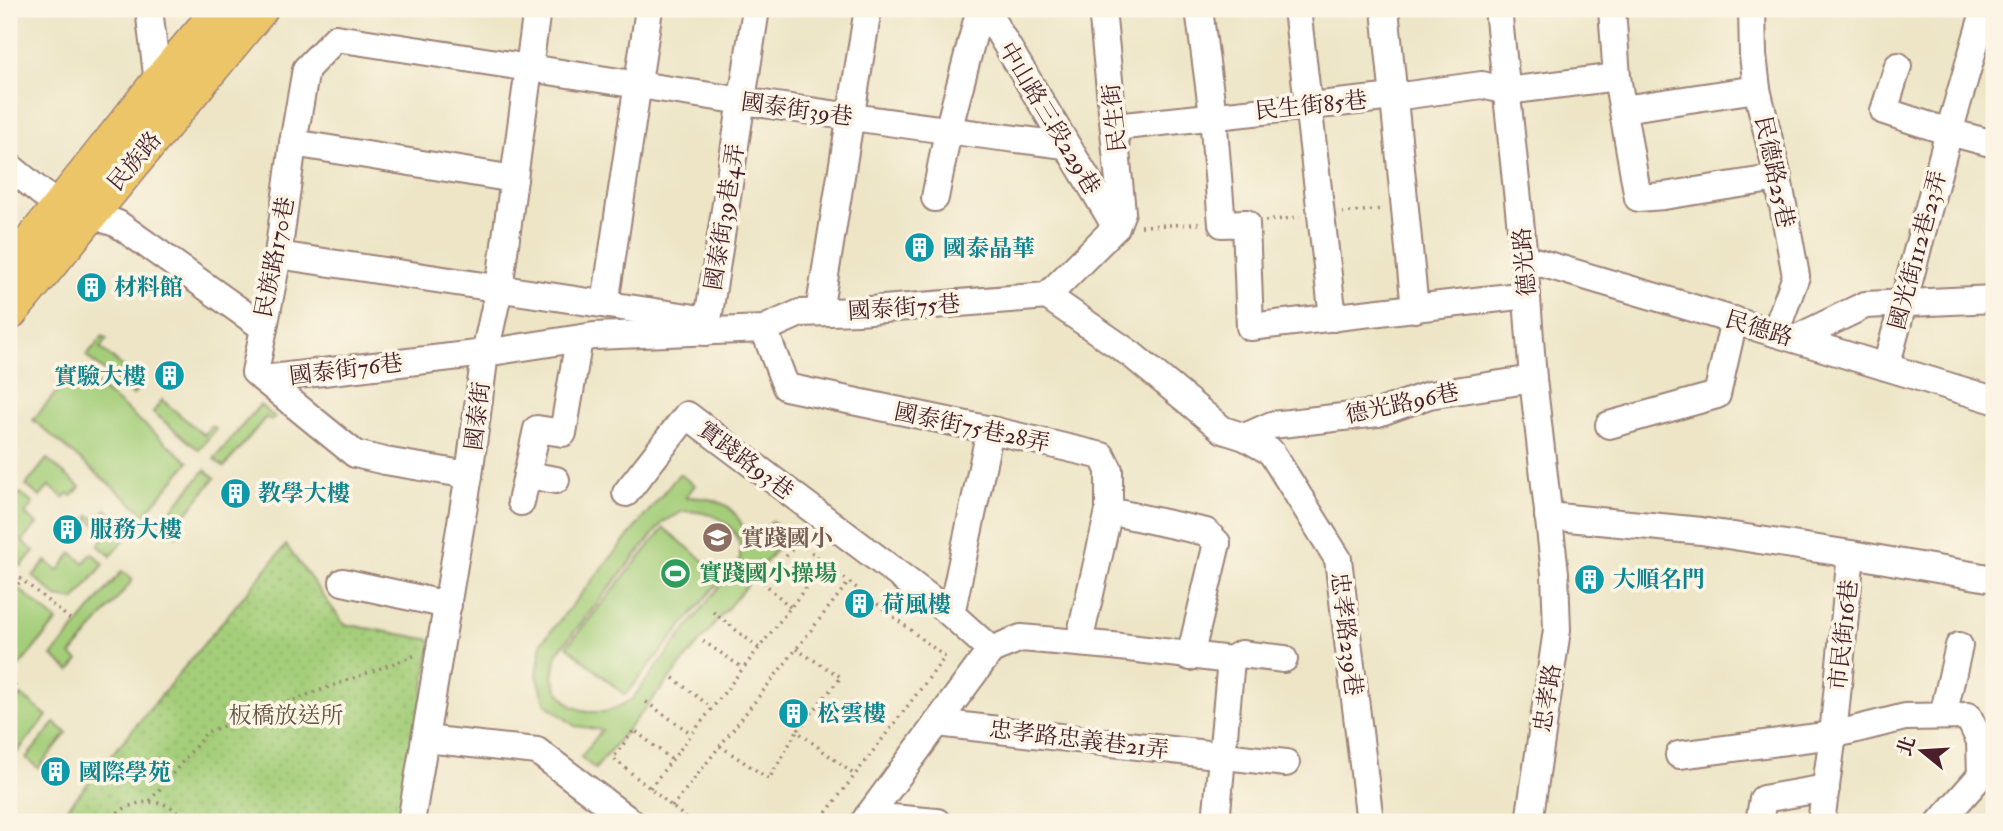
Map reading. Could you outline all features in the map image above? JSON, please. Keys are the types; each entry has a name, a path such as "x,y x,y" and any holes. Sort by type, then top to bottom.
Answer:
{"main road":[{"name":"民族路","path":"9,313 158,83 221,9"},
{"name":"民族路","path":"9,270 75,211 260,9"}],"street":[{"path":"149,9 158,83"},
{"name":"國泰街","path":"411,822 469,475 485,353 499,289 537,9"},
{"path":"605,304 649,9"},
{"name":"國泰街39巷4弄","path":"707,326 756,9"},
{"path":"819,312 868,9"},
{"path":"935,198 948,131 983,9"},
{"name":"中山路三段229巷","path":"983,9 1116,227"},
{"name":"民生街","path":"1102,9 1122,212 1116,227"},
{"path":"1199,9 1213,116 1222,224 1246,223 1250,327 1527,295"},
{"path":"1297,9 1334,318"},
{"path":"1385,9 1416,309"},
{"name":"德光路","path":"1498,9 1524,258 1533,379 1555,573"},
{"path":"1612,9 1617,77 1638,198 1779,178"},
{"name":"民德路25巷","path":"1752,9 1757,89 1779,178 1796,276 1785,336"},
{"name":"國光街112巷23弄","path":"1886,367 1985,9"},
{"name":"國泰街39巷","path":"306,69 336,38 850,117 1065,145"},
{"path":"1898,66 1884,111 1994,144"},
{"name":"民族路170巷","path":"9,166 75,211 118,224 264,328 278,255 306,69"},
{"name":"民生街85巷","path":"1115,127 1482,85 1507,91 1617,77"},
{"path":"1623,109 1757,89"},
{"path":"293,143 514,179"},
{"path":"1116,227 1047,296 1132,355 1223,430 1245,437"},
{"path":"278,255 605,304 707,326"},
{"name":"民德路","path":"1524,258 1994,400"},
{"name":"國泰街75巷","path":"485,353 594,336 707,326 764,329 800,313 1047,296"},
{"path":"1785,336 1866,305 1994,299"},
{"path":"1609,425 1717,395 1734,320"},
{"name":"國泰街76巷","path":"264,328 255,372 262,379 485,353"},
{"name":"國泰街75巷28弄","path":"764,329 786,387 1102,456 1109,470 1109,511 1079,642"},
{"path":"521,502 537,429 563,433 579,339"},
{"path":"262,379 355,454 469,475"},
{"name":"德光路96巷","path":"1245,437 1272,425 1378,413 1429,395 1533,379"},
{"name":"實踐路93巷","path":"626,493 687,415 951,614 991,650"},
{"path":"951,614 990,430"},
{"name":"忠孝路239巷","path":"1245,437 1271,452 1338,559 1370,822"},
{"path":"527,475 556,480"},
{"path":"1109,511 1206,532 1217,543 1190,657"},
{"path":"1548,516 1701,530 1852,554"},
{"name":"市民街16巷","path":"1821,822 1852,554 1994,579"},
{"name":"忠孝路","path":"1529,822 1557,630 1555,573"},
{"path":"343,582 447,605"},
{"path":"866,819 991,650 1021,638 1079,642 1190,657 1231,660 1241,654 1284,659"},
{"path":"1943,716 1959,646"},
{"path":"1216,822 1231,660"},
{"path":"1679,755 1833,735 1905,717 1968,716 1980,741 1988,768 1940,822"},
{"name":"忠孝路忠義巷21弄","path":"937,723 1286,763"},
{"path":"425,739 537,751 631,822"},
{"path":"1759,822 1763,799 1826,788"},
{"path":"866,819 937,822"}],"path":[{"path":"1116,227 1222,224"},
{"path":"790,607 764,583 797,542 945,657 819,822"},
{"path":"650,788 825,563"},
{"path":"9,569 71,620"},
{"path":"9,595 22,579"},
{"path":"672,807 849,582"},
{"path":"9,607 12,621 9,632"},
{"path":"713,612 758,649"},
{"path":"703,641 743,668"},
{"path":"720,746 769,779 797,731 841,677 796,649"},
{"path":"150,802 207,732 418,654"},
{"path":"673,678 712,708"},
{"path":"9,680 16,686"},
{"path":"646,702 692,734"},
{"path":"671,759 634,730 613,758 691,822"},
{"path":"797,731 856,776"},
{"path":"107,822 125,807 150,802 174,809 187,822"}],"green space":[{"path":"103,336 107,339 100,348 143,383 133,395 86,356"},
{"path":"77,368 189,462 145,514 33,420"},
{"path":"162,400 204,435 212,426 216,429 199,450 153,412"},
{"path":"260,405 275,417 271,421 266,417 224,467 214,459"},
{"path":"47,459 80,487 72,496 69,493 64,498 49,486 40,497 26,485"},
{"path":"205,470 215,478 174,528 179,532 176,536 160,524"},
{"path":"679,474 695,485 686,497 720,502 735,514 751,546 772,521 788,535 595,769 581,757 602,730 575,726 546,704 537,675 542,642","holes":["683,511 717,518 731,527 740,545 740,560 632,699 605,712 586,712 570,705 558,691 553,677 557,653 663,522"]},
{"path":"20,493 33,504 25,514 37,524 22,541 34,551 21,566 9,556 9,506"},
{"path":"106,509 132,530 111,556 98,545 107,534 88,518 90,515 97,520"},
{"path":"664,528 723,577 625,695 567,646"},
{"name":"板橋放送所","path":"286,545 344,624 432,640 401,822 56,822"},
{"path":"72,553 84,563 92,553 104,564 75,600 57,597 33,576 46,561 58,571"},
{"path":"122,571 133,580 71,655 78,661 70,671 52,656"},
{"path":"19,589 57,621 10,677 8,646 16,613 9,601"},
{"path":"21,695 47,716 9,762 9,710"},
{"path":"55,723 67,733 38,768 26,758"}],"place":[{"name":"國泰晶華","path":"920,248"},
{"name":"材料館","path":"91,287"},
{"name":"實驗大樓","path":"169,376"},
{"name":"教學大樓","path":"235,493"},
{"name":"服務大樓","path":"67,529"},
{"name":"實踐國小","path":"718,538"},
{"name":"實踐國小操場","path":"676,573"},
{"name":"大順名門","path":"1590,579"},
{"name":"荷風樓","path":"859,604"},
{"name":"松雲樓","path":"794,713"},
{"name":"國際學苑","path":"56,772"}]}
